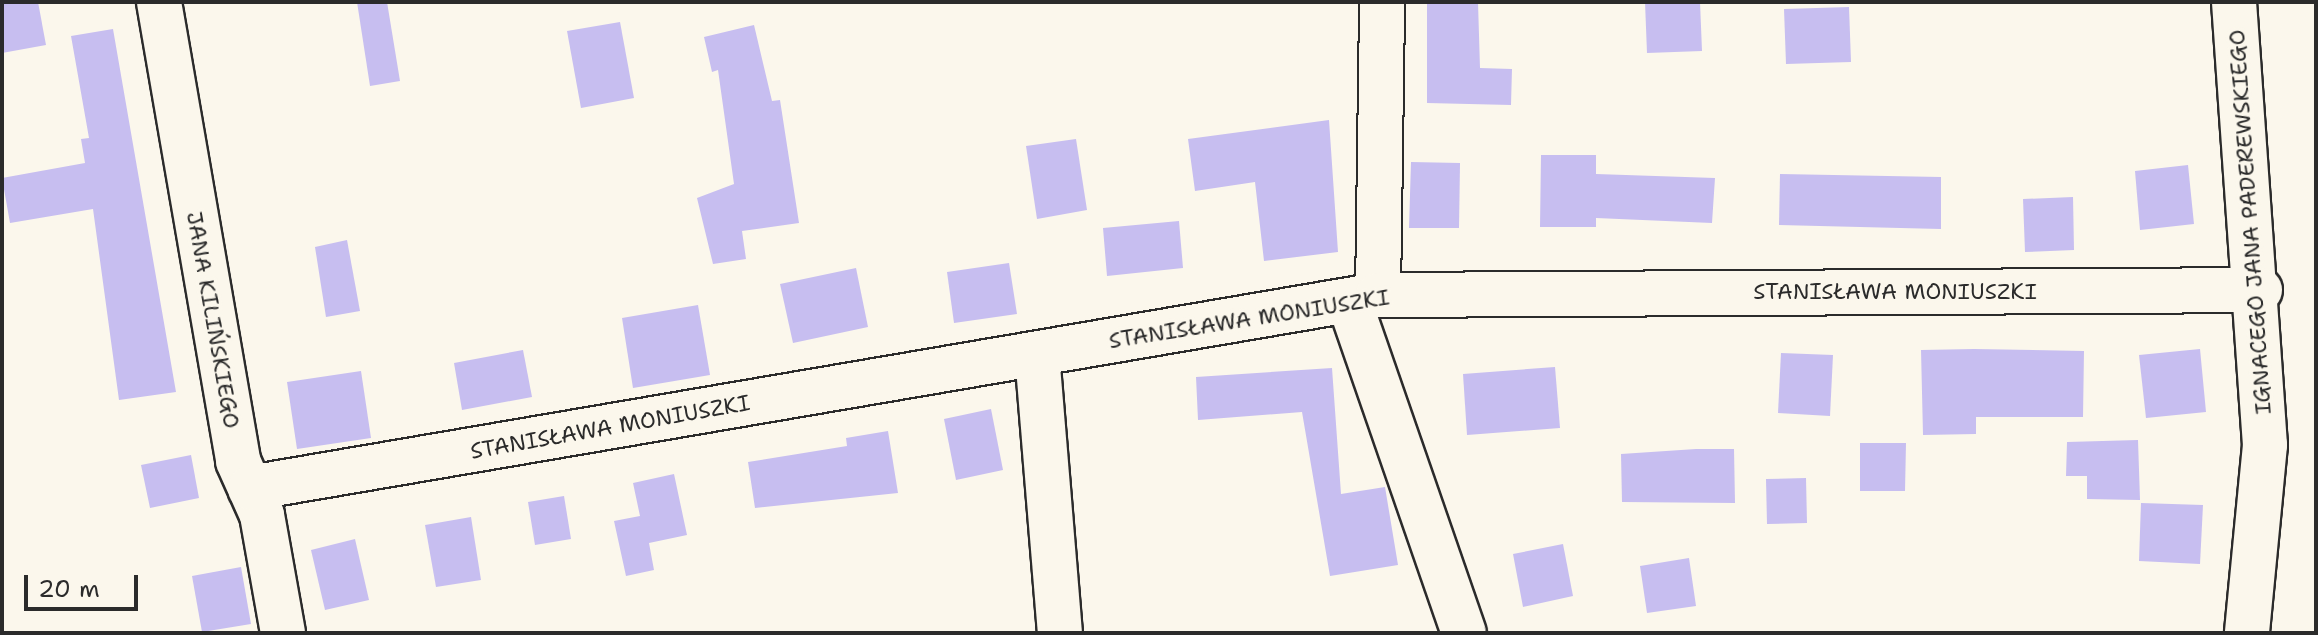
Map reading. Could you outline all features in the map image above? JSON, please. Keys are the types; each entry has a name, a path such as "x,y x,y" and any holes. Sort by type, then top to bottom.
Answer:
{"street":[{"name":"JANA KILIŃSKIEGO","path":"159,2 238,461 262,515 283,633"},
{"path":"1382,2 1364,298 1464,633"},
{"name":"IGNACEGO JANA PADEREWSKIEGO","path":"2234,2 2260,290 2265,445 2247,633"},
{"name":"STANISŁAWA MONIUSZKI","path":"250,488 1364,298 2260,290"},
{"path":"1037,354 1060,633"}],"building":[{"path":"2,2 38,2 46,45 2,53"},
{"path":"357,2 387,2 400,81 370,86"},
{"path":"1427,2 1478,2 1480,68 1512,69 1511,105 1427,103"},
{"path":"1645,2 1700,2 1702,51 1647,53"},
{"path":"1849,7 1851,62 1786,64 1784,9"},
{"path":"620,22 634,98 581,108 567,31"},
{"path":"754,25 772,101 780,100 799,223 742,231 746,259 713,264 697,198 734,184 718,70 712,72 704,37"},
{"path":"113,29 176,392 119,400 93,209 10,223 2,178 85,163 81,139 89,138 71,36"},
{"path":"1329,120 1338,252 1264,261 1255,182 1195,191 1188,139"},
{"path":"1076,139 1087,210 1037,219 1026,146"},
{"path":"1541,155 1596,155 1596,174 1715,178 1712,223 1596,218 1596,227 1540,227"},
{"path":"1411,162 1460,163 1459,228 1409,228"},
{"path":"2188,165 2194,224 2140,230 2135,171"},
{"path":"1780,174 1941,177 1941,229 1779,225"},
{"path":"2073,197 2074,250 2025,252 2023,199"},
{"path":"1179,221 1183,268 1107,276 1103,228"},
{"path":"347,240 360,311 326,317 315,247"},
{"path":"1009,263 1017,314 954,323 947,272"},
{"path":"856,268 868,327 793,343 780,284"},
{"path":"698,305 710,375 633,388 622,318"},
{"path":"2200,349 2206,412 2146,418 2139,355"},
{"path":"523,350 532,397 462,410 454,363"},
{"path":"1921,350 2084,351 2083,417 1976,417 1976,434 1923,435"},
{"path":"1781,353 1833,355 1830,416 1778,413"},
{"path":"1555,367 1560,428 1467,435 1463,374"},
{"path":"1332,368 1341,494 1385,487 1398,565 1330,576 1302,412 1198,420 1196,377"},
{"path":"361,371 371,438 297,449 287,382"},
{"path":"991,409 1003,470 956,480 944,419"},
{"path":"888,431 898,493 755,508 748,462 847,446 846,438"},
{"path":"2138,440 2140,500 2087,499 2087,476 2066,476 2067,442"},
{"path":"1860,443 1906,443 1905,491 1860,491"},
{"path":"1734,449 1735,503 1622,502 1621,454"},
{"path":"191,455 199,498 150,508 141,465"},
{"path":"674,474 687,535 649,543 654,570 626,576 614,521 640,516 633,483"},
{"path":"1806,478 1807,523 1767,524 1766,479"},
{"path":"564,496 571,539 535,545 528,502"},
{"path":"2141,503 2203,505 2200,564 2139,561"},
{"path":"471,517 481,580 436,587 425,525"},
{"path":"355,539 369,600 325,610 311,550"},
{"path":"1563,544 1573,596 1523,607 1513,554"},
{"path":"1689,558 1696,606 1647,613 1640,566"},
{"path":"241,567 251,624 202,632 192,576"}]}
